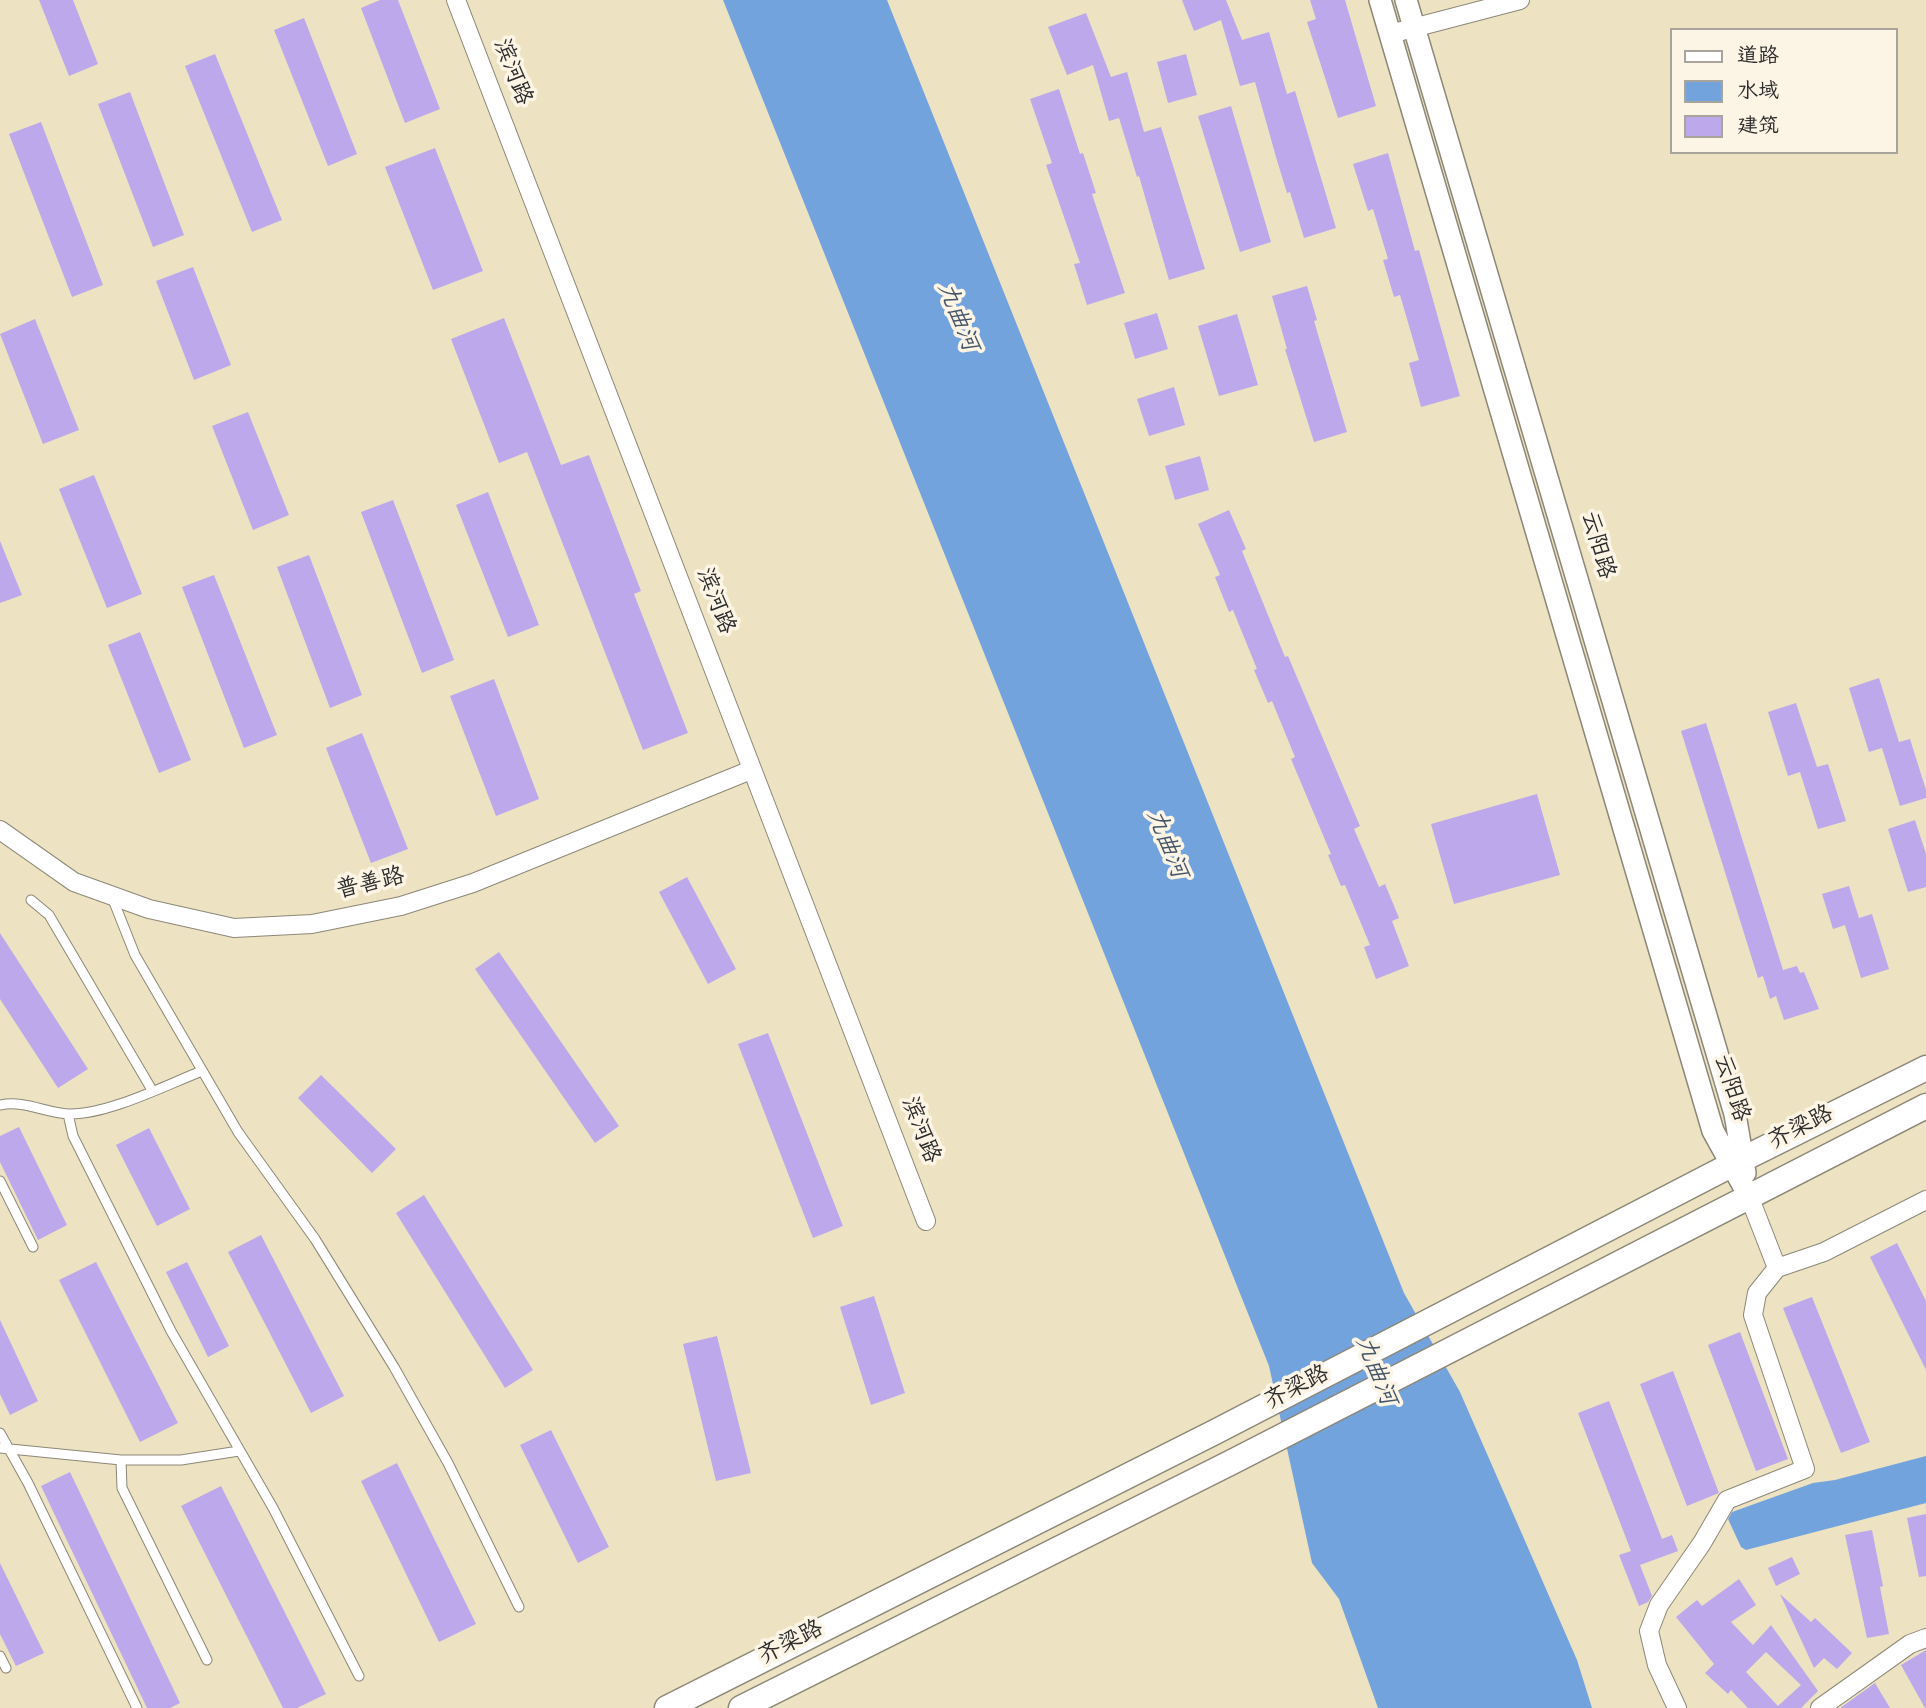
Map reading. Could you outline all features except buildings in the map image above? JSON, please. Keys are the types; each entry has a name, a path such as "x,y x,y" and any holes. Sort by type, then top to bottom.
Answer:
{"main road":[{"name":"齐梁路","path":"667,1708 1215,1432 1737,1162 1926,1068"},
{"name":"齐梁路","path":"741,1708 1230,1463 1926,1106"}],"street":[{"name":"滨河路","path":"456,0 926,1222"},
{"name":"云阳路","path":"1380,0 1713,1131 1737,1162"},
{"name":"云阳路","path":"1406,0 1731,1100 1737,1162 1749,1196"},
{"path":"1390,34 1520,0"},
{"name":"普善路","path":"0,830 74,882 149,909 234,928 312,924 401,906 473,883 751,770"},
{"path":"1749,1196 1777,1268"},
{"path":"1677,1708 1657,1665 1649,1631 1659,1605 1702,1543 1727,1500 1805,1469 1753,1315 1757,1293 1777,1268 1824,1252 1926,1200"},
{"path":"1819,1708 1910,1644 1926,1638"}],"lane":[{"path":"111,896 135,954 238,1132 315,1239 394,1367 448,1463 519,1607"},
{"path":"31,900 49,915 152,1090"},
{"path":"0,1105 29,1104 68,1114 91,1112 202,1071"},
{"path":"68,1114 73,1136 171,1331 272,1508 359,1676"},
{"path":"0,1181 33,1247"},
{"path":"0,1433 4,1448 28,1483 137,1708"},
{"path":"4,1448 121,1460 181,1460 239,1451"},
{"path":"121,1460 122,1488 207,1660"},
{"path":"0,1657 6,1668"}],"water":[{"name":"九曲河","path":"723,0 887,0 1404,1293 1460,1392 1577,1660 1592,1708 1378,1708 1339,1599 1312,1563 1269,1366"},
{"path":"1926,1456 1926,1503 1746,1550 1741,1547 1728,1519 1732,1512 1813,1483 1835,1480"}]}
